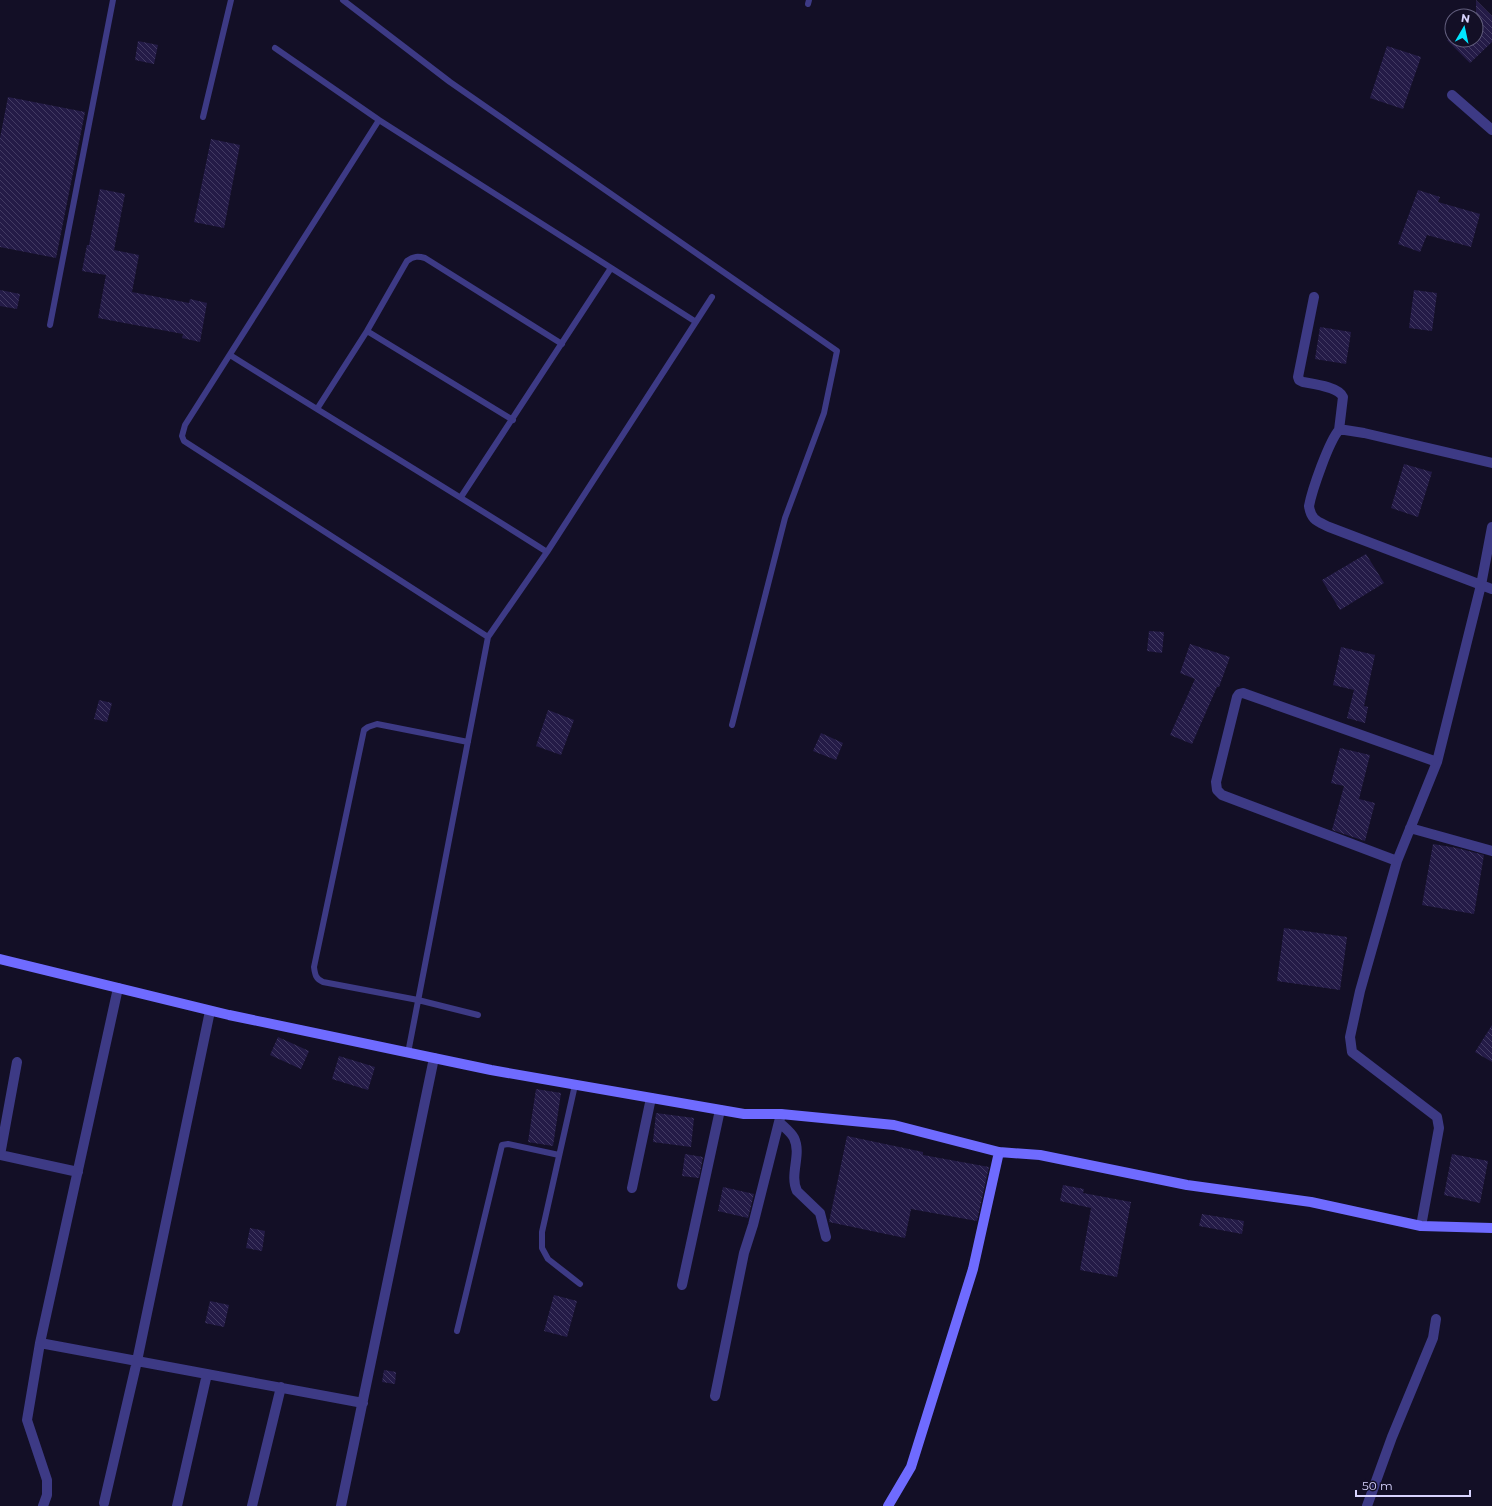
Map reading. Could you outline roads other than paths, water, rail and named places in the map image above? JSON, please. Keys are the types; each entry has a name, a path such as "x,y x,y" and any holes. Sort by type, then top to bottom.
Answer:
{"street":[{"path":"1452,95 1492,130"},
{"path":"1314,297 1298,377 1299,380 1303,382 1337,390 1343,397 1339,430 1334,435 1310,499 1310,512 1314,519 1329,527 1492,589"},
{"path":"1339,430 1364,433 1492,463"},
{"path":"1421,1226 1439,1128 1438,1117 1352,1052 1350,1037 1360,990 1398,861 1437,762 1481,585 1492,527"},
{"path":"1398,861 1222,796 1218,790 1216,782 1239,694 1243,693 1437,762"},
{"path":"1410,828 1492,851"},
{"path":"0,960 210,1011 491,1070 744,1114 780,1118 894,1125 999,1152 1040,1155 1187,1185 1311,1202 1421,1226 1492,1228"},
{"path":"43,1506 47,1495 48,1480 27,1420 40,1343 118,988"},
{"path":"104,1503 137,1361 210,1011"},
{"path":"341,1506 434,1058"},
{"path":"17,1062 0,1155 78,1172"},
{"path":"632,1188 651,1098"},
{"path":"682,1285 720,1110"},
{"path":"780,1118 793,1136 796,1143 797,1150 794,1182 796,1191 820,1213 826,1237"},
{"path":"715,1396 744,1253 753,1226 780,1118"},
{"path":"888,1506 911,1467 973,1268 999,1152"},
{"path":"1367,1506 1392,1438 1433,1338 1436,1319"},
{"path":"40,1343 363,1403"},
{"path":"177,1506 208,1374"},
{"path":"252,1506 281,1387"}],"lane":[{"path":"50,325 113,0"},
{"path":"203,116 231,0"},
{"path":"343,0 450,82 837,351 824,413 784,518 732,725"},
{"path":"275,48 379,120 696,322"},
{"path":"379,120 185,425 182,436 184,442 488,637"},
{"path":"316,409 367,331 408,261 418,256 425,258 562,344"},
{"path":"461,497 611,268"},
{"path":"408,1053 488,637 547,552 712,297"},
{"path":"367,331 512,420"},
{"path":"230,355 461,497 547,552"},
{"path":"468,742 377,724 364,730 314,967 314,973 318,979 324,982 418,1000 478,1015"},
{"path":"575,1085 542,1232 542,1248 548,1259 580,1284"},
{"path":"457,1331 502,1145 508,1144 559,1155"}]}
